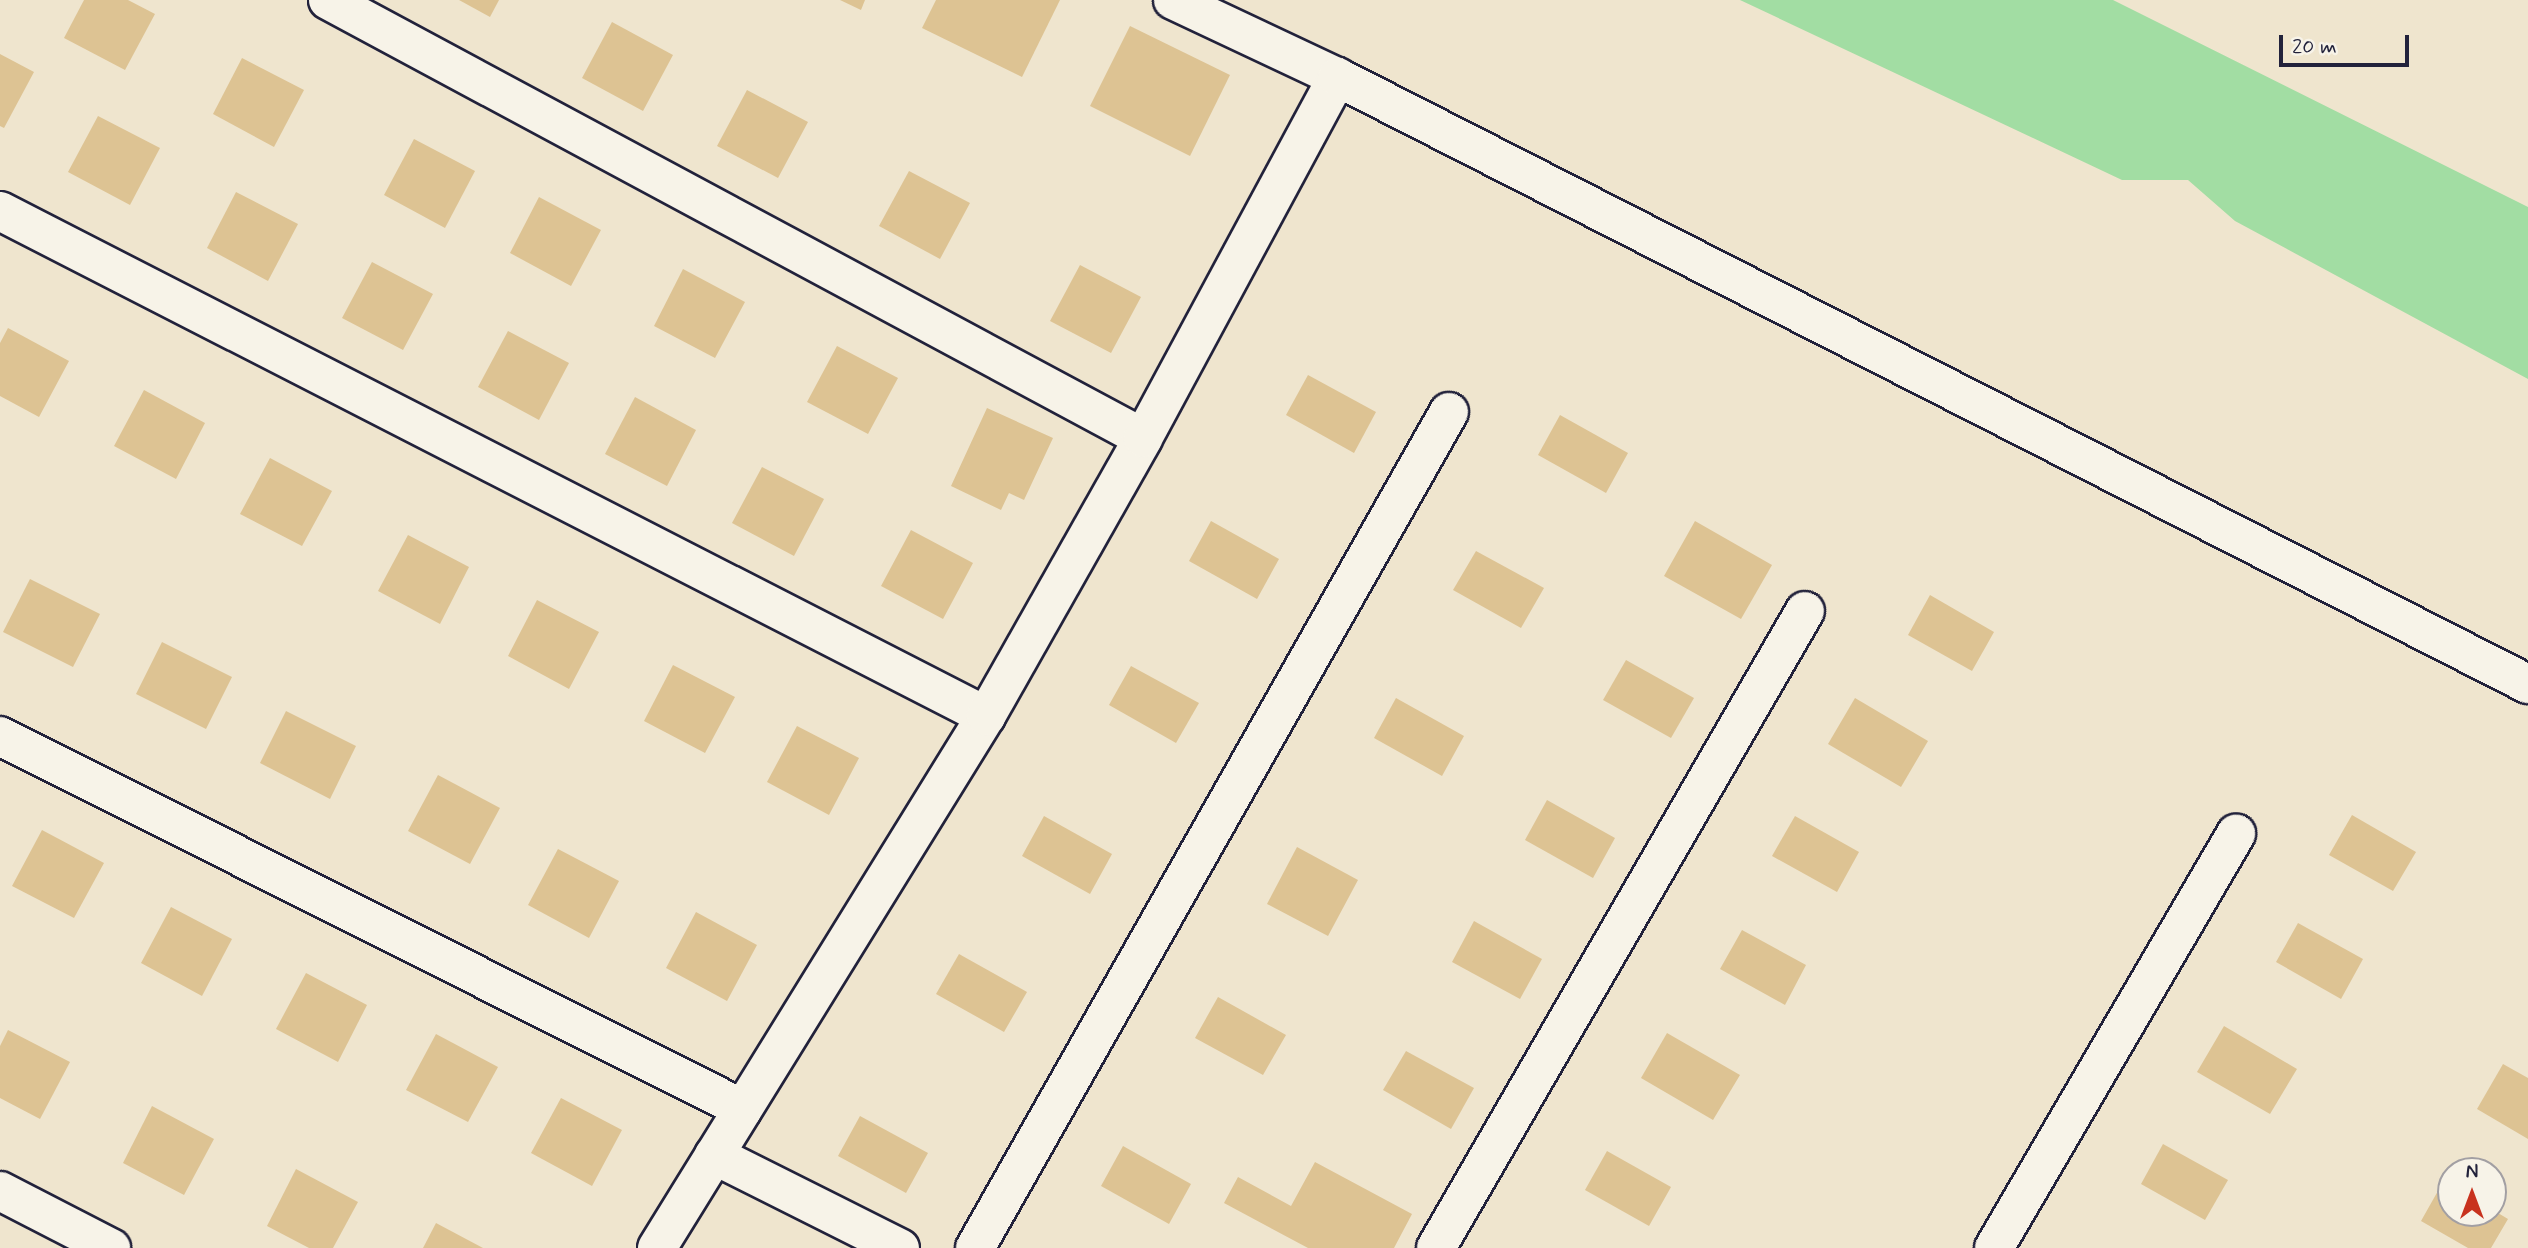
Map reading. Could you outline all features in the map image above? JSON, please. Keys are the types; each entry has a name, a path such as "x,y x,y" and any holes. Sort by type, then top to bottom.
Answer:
{"street":[{"path":"328,0 1143,438"},
{"path":"1173,0 1337,77 2528,684"},
{"path":"657,1248 986,716 1143,438 1337,77"},
{"path":"0,211 986,716"},
{"path":"975,1248 1449,412"},
{"path":"1436,1248 1805,611"},
{"path":"0,736 743,1109"},
{"path":"1994,1248 2236,834"},
{"path":"715,1155 900,1248"},
{"path":"0,1191 111,1248"}],"green space":[{"path":"1740,0 2113,0 2528,207 2528,379 2235,221 2188,180 2122,180"}],"building":[{"path":"84,0 128,0 155,14 125,70 64,38"},
{"path":"459,0 499,0 490,17"},
{"path":"840,0 865,0 861,10"},
{"path":"936,0 1060,0 1022,77 922,28"},
{"path":"612,22 673,55 643,111 582,78"},
{"path":"1130,26 1230,75 1190,156 1090,106"},
{"path":"0,54 34,72 4,128 0,126"},
{"path":"242,58 304,90 274,147 213,114"},
{"path":"747,90 808,122 778,178 717,146"},
{"path":"98,116 160,148 130,205 68,172"},
{"path":"414,139 475,171 445,228 384,195"},
{"path":"909,171 970,203 940,259 879,226"},
{"path":"236,192 298,224 268,281 207,248"},
{"path":"539,197 601,230 571,286 510,253"},
{"path":"372,262 433,294 403,350 342,318"},
{"path":"1080,265 1141,297 1111,353 1050,321"},
{"path":"683,269 745,302 715,358 654,326"},
{"path":"8,328 69,361 39,417 0,396 0,343"},
{"path":"508,331 569,363 539,420 478,387"},
{"path":"837,346 898,378 868,434 807,402"},
{"path":"1308,375 1376,412 1354,453 1286,415"},
{"path":"144,390 205,423 176,479 114,446"},
{"path":"635,397 696,430 667,486 605,454"},
{"path":"987,408 1053,438 1024,500 1009,493 1001,510 951,486"},
{"path":"1560,415 1628,453 1606,493 1538,455"},
{"path":"270,458 332,491 302,546 240,514"},
{"path":"762,467 824,499 794,556 732,523"},
{"path":"1211,521 1279,559 1257,599 1189,561"},
{"path":"1695,521 1772,565 1741,619 1664,576"},
{"path":"911,530 973,563 943,619 881,586"},
{"path":"408,535 469,567 440,624 378,591"},
{"path":"1476,551 1544,588 1521,628 1453,590"},
{"path":"30,579 100,614 73,667 3,632"},
{"path":"1930,595 1994,632 1972,671 1908,635"},
{"path":"537,600 599,632 569,689 508,656"},
{"path":"162,642 232,677 206,729 136,694"},
{"path":"1626,660 1694,698 1671,738 1603,700"},
{"path":"673,665 735,697 705,753 644,721"},
{"path":"1131,666 1199,703 1176,743 1109,705"},
{"path":"1396,698 1464,736 1442,776 1374,738"},
{"path":"1855,698 1928,741 1901,787 1828,744"},
{"path":"286,711 356,746 330,799 260,763"},
{"path":"797,726 859,758 829,815 767,782"},
{"path":"438,775 500,808 470,864 408,831"},
{"path":"1547,800 1615,838 1593,878 1525,840"},
{"path":"2352,815 2416,852 2393,891 2329,855"},
{"path":"1044,816 1112,854 1090,894 1022,856"},
{"path":"1795,816 1859,852 1837,892 1772,856"},
{"path":"42,830 104,863 74,918 12,886"},
{"path":"1297,847 1358,880 1328,936 1267,904"},
{"path":"558,849 619,881 589,938 528,905"},
{"path":"171,907 232,939 202,996 141,963"},
{"path":"696,912 757,945 727,1001 666,968"},
{"path":"1474,921 1542,959 1520,999 1452,962"},
{"path":"2298,923 2363,959 2341,999 2276,962"},
{"path":"1742,930 1806,965 1785,1005 1720,969"},
{"path":"959,954 1027,992 1004,1032 936,994"},
{"path":"306,973 367,1005 338,1062 276,1029"},
{"path":"1218,997 1286,1035 1263,1075 1195,1038"},
{"path":"2224,1026 2297,1069 2270,1114 2197,1072"},
{"path":"8,1030 70,1062 40,1119 0,1098 0,1046"},
{"path":"1667,1033 1740,1075 1713,1120 1641,1078"},
{"path":"436,1034 498,1067 468,1122 406,1090"},
{"path":"1406,1051 1474,1088 1451,1129 1383,1090"},
{"path":"2503,1064 2528,1078 2528,1139 2477,1109"},
{"path":"561,1098 622,1130 592,1186 531,1153"},
{"path":"152,1106 214,1139 184,1195 123,1163"},
{"path":"860,1116 928,1153 906,1193 838,1156"},
{"path":"2163,1144 2228,1180 2205,1220 2141,1184"},
{"path":"1123,1146 1191,1184 1169,1224 1101,1186"},
{"path":"1607,1151 1671,1187 1649,1226 1585,1190"},
{"path":"1315,1162 1412,1214 1394,1248 1308,1248 1224,1203 1238,1177 1291,1206"},
{"path":"296,1169 358,1202 333,1248 309,1248 267,1226"},
{"path":"2437,1193 2437,1227 2503,1227 2491,1248 2468,1248 2421,1221"},
{"path":"436,1223 483,1248 423,1248"}]}
